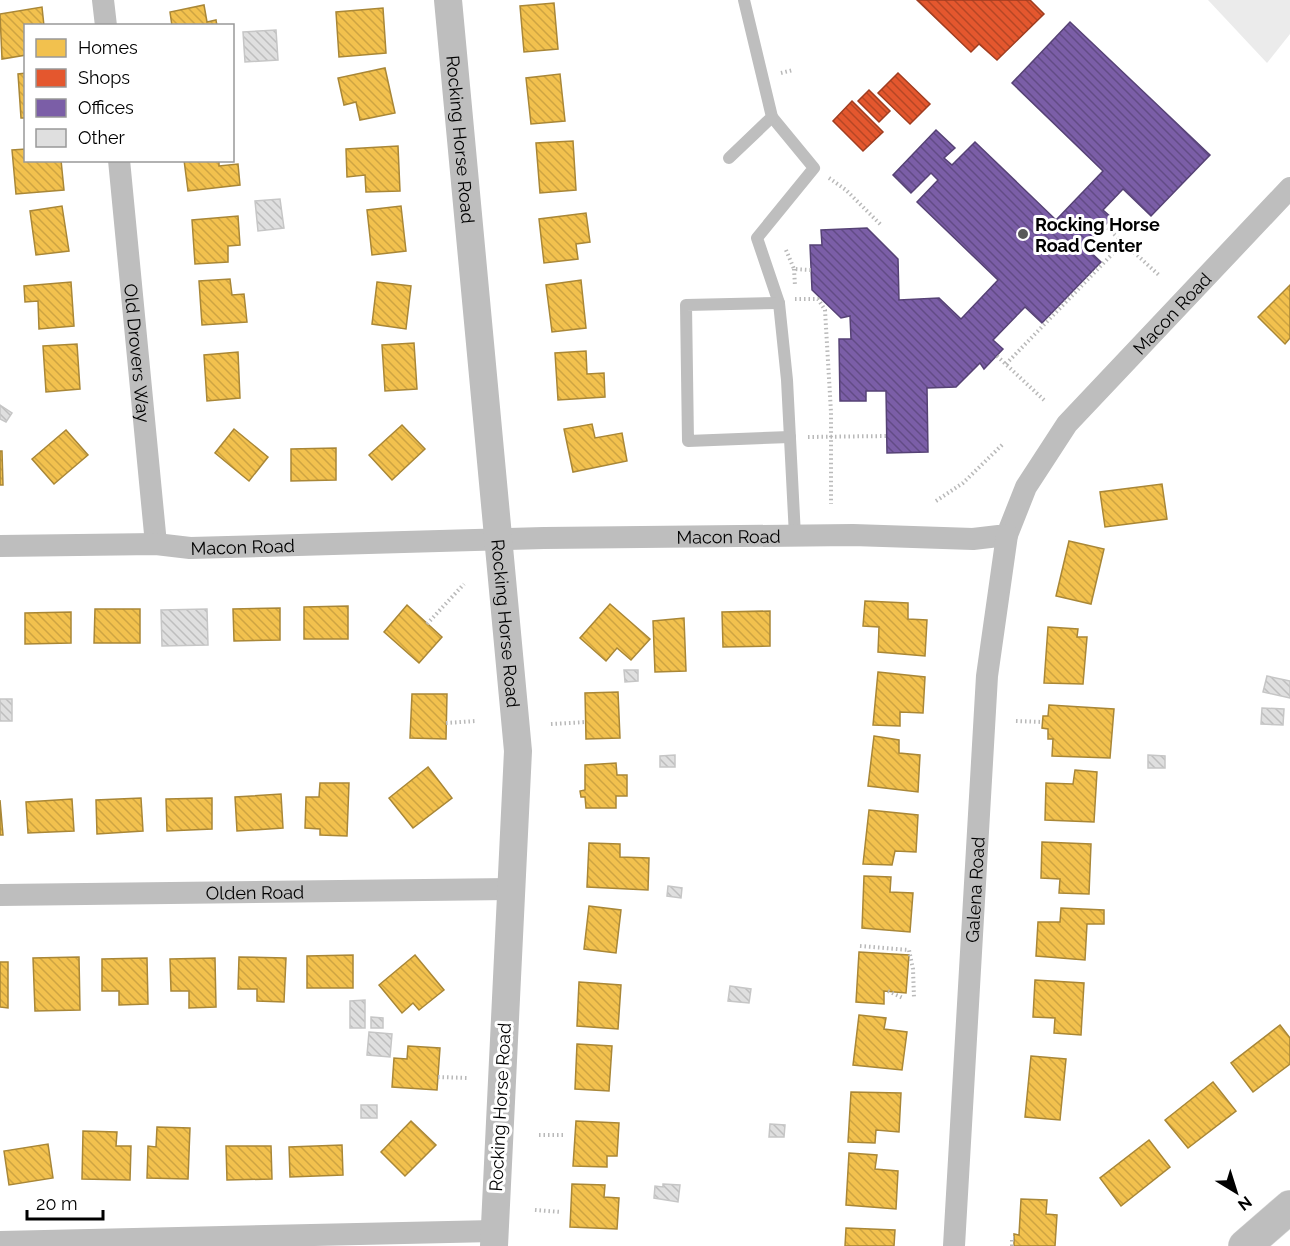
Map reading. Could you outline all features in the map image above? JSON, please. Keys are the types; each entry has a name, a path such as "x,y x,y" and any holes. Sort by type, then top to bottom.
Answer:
{"main road":[{"path":"1245,1246 1290,1207"}],"street":[{"path":"103,0 106,24"},
{"name":"Rocking Horse Road","path":"448,0 518,751 494,1238"},
{"name":"Old Drovers Way","path":"119,162 156,544"},
{"name":"Macon Road","path":"0,546 156,544 190,548 499,539 795,536 974,539 1007,535 1026,487 1067,424 1290,188"},
{"name":"Galena Road","path":"954,1246 987,676 1007,535"},
{"name":"Olden Road","path":"0,896 511,889"},
{"path":"0,1242 494,1238"}],"lane":[{"path":"744,0 772,117 814,168 757,238 779,303 795,536"},
{"path":"729,158 772,117"},
{"path":"779,303 686,305 688,441 790,437"}],"path":[{"path":"846,190 882,226"},
{"path":"1104,225 1160,276"},
{"path":"1006,364 1123,243"},
{"path":"786,250 794,269 811,270"},
{"path":"795,299 818,299 825,310 831,438 831,504"},
{"path":"997,356 1044,400"},
{"path":"831,438 887,436"},
{"path":"936,501 963,483 1004,443"},
{"path":"427,624 465,584"},
{"path":"446,723 476,721"},
{"path":"1016,721 1042,722"},
{"path":"551,724 586,722"},
{"path":"860,946 909,950 913,969 914,998"},
{"path":"888,992 903,998"},
{"path":"438,1077 466,1078"},
{"path":"539,1135 563,1135"},
{"path":"536,1210 561,1212"},
{"path":"1012,1246 1012,1238 1014,1238"}],"shaded area":[{"path":"1208,0 1290,0 1290,34 1267,63"}],"building: Homes":[{"path":"554,3 558,49 524,52 520,6"},
{"path":"204,5 207,22 216,20 217,24 172,24 170,12"},
{"path":"42,7 44,24 24,24 24,55 2,59 0,14"},
{"path":"383,8 386,53 339,57 336,12"},
{"path":"385,68 395,113 360,120 356,102 344,105 338,78"},
{"path":"24,73 24,118 21,118 18,74"},
{"path":"560,74 565,121 531,124 526,78"},
{"path":"573,141 576,190 540,193 536,143"},
{"path":"398,146 400,191 366,192 365,175 347,177 346,149"},
{"path":"24,149 24,162 61,162 64,190 16,194 12,150"},
{"path":"184,162 219,162 219,166 238,164 240,185 188,191"},
{"path":"62,206 69,251 36,255 30,211"},
{"path":"401,206 406,251 372,255 367,210"},
{"path":"586,213 590,242 576,244 578,259 544,263 539,219"},
{"path":"238,216 240,245 228,246 228,262 195,264 192,220"},
{"path":"230,279 232,295 244,294 247,322 202,325 199,281"},
{"path":"581,280 586,328 552,332 546,285"},
{"path":"71,282 74,326 39,329 38,301 25,302 24,286"},
{"path":"377,282 411,286 406,329 372,324"},
{"path":"1290,285 1290,338 1285,344 1258,317"},
{"path":"414,343 417,389 385,391 382,345"},
{"path":"77,344 80,389 46,392 43,346"},
{"path":"586,351 587,374 604,373 605,397 558,400 555,353"},
{"path":"238,352 240,398 207,401 204,355"},
{"path":"592,424 595,438 622,433 627,461 573,472 564,429"},
{"path":"402,425 425,449 392,480 369,455"},
{"path":"234,429 268,457 249,481 215,453"},
{"path":"66,430 88,455 54,484 32,459"},
{"path":"336,448 336,480 291,481 291,449"},
{"path":"0,451 2,451 3,485 0,485"},
{"path":"1162,484 1167,519 1105,527 1100,492"},
{"path":"1069,541 1104,549 1091,604 1056,596"},
{"path":"865,601 908,603 908,619 927,620 925,656 878,652 879,627 863,626"},
{"path":"610,604 650,639 631,660 617,648 606,661 580,638"},
{"path":"407,605 442,637 419,663 384,632"},
{"path":"348,606 348,639 304,639 304,607"},
{"path":"280,608 280,640 234,641 233,609"},
{"path":"95,609 140,609 140,643 94,643"},
{"path":"770,611 770,646 723,647 722,612"},
{"path":"71,612 71,643 25,644 25,613"},
{"path":"684,618 686,671 655,672 653,621"},
{"path":"1048,627 1078,629 1077,637 1087,637 1083,684 1044,683"},
{"path":"878,672 925,677 923,713 900,712 900,726 873,725"},
{"path":"618,692 620,738 586,739 585,693"},
{"path":"412,694 447,694 446,739 410,738"},
{"path":"1049,705 1114,709 1110,758 1052,756 1053,739 1048,739 1048,729 1042,728 1043,716 1048,716"},
{"path":"874,736 899,740 899,753 920,755 918,792 868,786"},
{"path":"616,763 617,775 627,775 627,796 616,796 616,808 586,808 585,797 581,797 580,791 585,790 585,765"},
{"path":"428,767 452,798 413,828 389,798"},
{"path":"1075,770 1097,772 1094,822 1045,820 1046,783 1073,784"},
{"path":"320,783 349,783 347,836 320,835 320,829 305,828 306,797 319,797"},
{"path":"281,794 283,828 237,831 235,797"},
{"path":"141,798 143,831 97,834 96,800"},
{"path":"212,798 212,829 167,831 166,799"},
{"path":"72,799 74,831 28,833 26,802"},
{"path":"0,800 3,835 0,835"},
{"path":"869,810 918,815 916,852 895,851 892,865 863,864"},
{"path":"1042,842 1091,844 1089,894 1059,893 1060,879 1041,878"},
{"path":"589,843 620,844 620,857 649,858 648,890 587,887"},
{"path":"864,876 891,877 890,892 913,893 910,932 862,928"},
{"path":"589,906 621,910 616,953 584,949"},
{"path":"1061,908 1104,910 1104,924 1087,924 1085,960 1036,956 1038,922 1060,922"},
{"path":"859,952 909,955 906,993 884,991 884,1004 856,1002"},
{"path":"353,955 353,988 307,988 307,956"},
{"path":"415,955 444,990 419,1010 413,1003 402,1013 379,985"},
{"path":"79,957 80,1010 35,1011 33,958"},
{"path":"239,957 286,958 284,1002 257,1001 257,989 238,989"},
{"path":"147,958 148,1004 119,1005 119,991 102,991 102,959"},
{"path":"215,958 216,1007 189,1008 189,991 171,991 170,959"},
{"path":"0,962 8,962 8,1008 0,1007"},
{"path":"1035,980 1084,983 1081,1035 1054,1033 1055,1018 1033,1017"},
{"path":"579,982 621,985 618,1029 577,1026"},
{"path":"859,1015 886,1018 884,1029 907,1032 902,1070 853,1065"},
{"path":"1280,1025 1290,1038 1290,1064 1253,1092 1231,1063"},
{"path":"577,1044 612,1046 609,1091 575,1089"},
{"path":"408,1046 440,1048 437,1090 392,1087 394,1058 407,1059"},
{"path":"1031,1056 1066,1059 1060,1120 1025,1117"},
{"path":"1213,1082 1236,1111 1188,1148 1165,1120"},
{"path":"851,1092 901,1093 899,1132 876,1130 875,1143 848,1142"},
{"path":"411,1121 436,1145 405,1176 381,1152"},
{"path":"576,1121 619,1123 617,1156 607,1156 607,1167 573,1166"},
{"path":"157,1127 190,1128 188,1179 147,1178 148,1146 156,1147"},
{"path":"83,1131 117,1132 116,1146 131,1146 130,1180 82,1179"},
{"path":"1149,1140 1170,1167 1121,1206 1100,1178"},
{"path":"48,1144 53,1178 9,1185 4,1151"},
{"path":"342,1145 343,1175 290,1177 289,1147"},
{"path":"226,1146 271,1146 272,1179 227,1180"},
{"path":"849,1153 877,1155 875,1169 898,1171 896,1209 846,1205"},
{"path":"572,1184 605,1185 604,1197 619,1198 617,1229 570,1227"},
{"path":"1021,1199 1047,1200 1046,1214 1057,1215 1055,1246 1014,1246 1014,1234 1019,1235"},
{"path":"846,1228 895,1230 894,1246 845,1246"}],"building: Shops":[{"path":"917,0 1030,0 1044,14 997,60 979,44 971,52"},
{"path":"898,73 930,104 910,124 878,93"},
{"path":"869,90 890,111 879,122 858,101"},
{"path":"852,101 883,132 863,151 833,121"}],"building: Offices":[{"name":"Rocking Horse Road Center","path":"1070,22 1210,155 1151,216 1123,189 1103,210 1112,218 1084,246 1101,262 1042,323 1025,307 993,340 1003,349 984,369 980,363 956,387 927,388 928,452 887,453 886,391 866,391 866,401 840,401 839,339 851,339 850,316 841,318 812,290 810,245 822,245 821,230 867,228 898,259 899,300 939,298 961,319 998,280 917,202 938,180 931,173 911,193 893,175 936,130 955,148 944,158 952,165 975,142 1056,220 1103,171 1012,83"}],"building: Other":[{"path":"276,30 278,60 245,62 243,32"},
{"path":"280,199 284,228 258,231 255,201"},
{"path":"0,405 12,413 6,422 0,419"},
{"path":"207,609 208,645 162,646 161,610"},
{"path":"624,670 638,670 638,681 625,682"},
{"path":"1267,676 1290,681 1290,698 1263,692"},
{"path":"0,699 12,699 12,721 0,721"},
{"path":"1262,708 1284,709 1283,725 1261,724"},
{"path":"675,755 675,767 660,767 660,756"},
{"path":"1148,755 1165,756 1165,768 1148,768"},
{"path":"668,886 682,888 681,898 667,896"},
{"path":"730,986 751,989 749,1003 728,1001"},
{"path":"365,1000 365,1028 350,1028 350,1001"},
{"path":"371,1017 383,1018 383,1028 371,1028"},
{"path":"369,1032 392,1034 390,1057 367,1055"},
{"path":"361,1105 377,1105 377,1118 361,1118"},
{"path":"770,1124 785,1125 784,1137 769,1137"},
{"path":"663,1184 680,1185 678,1202 654,1198 655,1186 663,1187"}],"place":[{"name":"Rocking Horse Road Center","path":"1023,234"}]}
